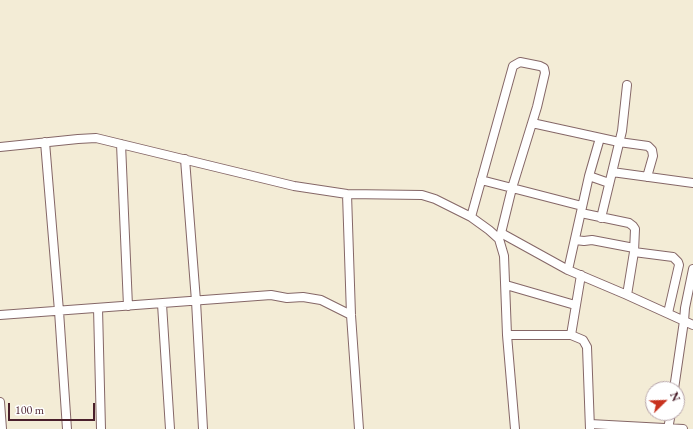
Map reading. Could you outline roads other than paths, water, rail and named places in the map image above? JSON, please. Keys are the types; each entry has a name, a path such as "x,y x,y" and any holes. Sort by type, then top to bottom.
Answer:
{"street":[{"path":"470,217 513,66 520,62 540,66 544,68 545,73 532,123 512,188 500,236 504,256 515,429"},
{"path":"601,218 622,131 627,85"},
{"path":"532,123 619,142 651,147 653,156 647,177"},
{"path":"0,147 96,138 294,186 347,194 422,195 435,199 470,217 500,236 568,270 693,325"},
{"path":"568,270 589,176 600,138"},
{"path":"45,142 67,429"},
{"path":"120,144 128,306"},
{"path":"185,159 196,301 203,429"},
{"path":"612,172 693,183"},
{"path":"589,176 609,183"},
{"path":"481,180 582,210 601,218 629,223 633,226 635,229 634,250 627,295"},
{"path":"347,194 351,315 359,429"},
{"path":"575,240 592,240 673,257 676,259 679,265 668,313"},
{"path":"675,381 685,308 693,268 679,265"},
{"path":"571,335 580,275"},
{"path":"506,285 575,305"},
{"path":"0,315 271,295 287,298 303,297 321,300 351,315"},
{"path":"162,304 170,429"},
{"path":"98,308 102,429"},
{"path":"508,335 571,335 579,337 583,340 587,347 590,426 683,429"},
{"path":"0,402 2,429"}]}
